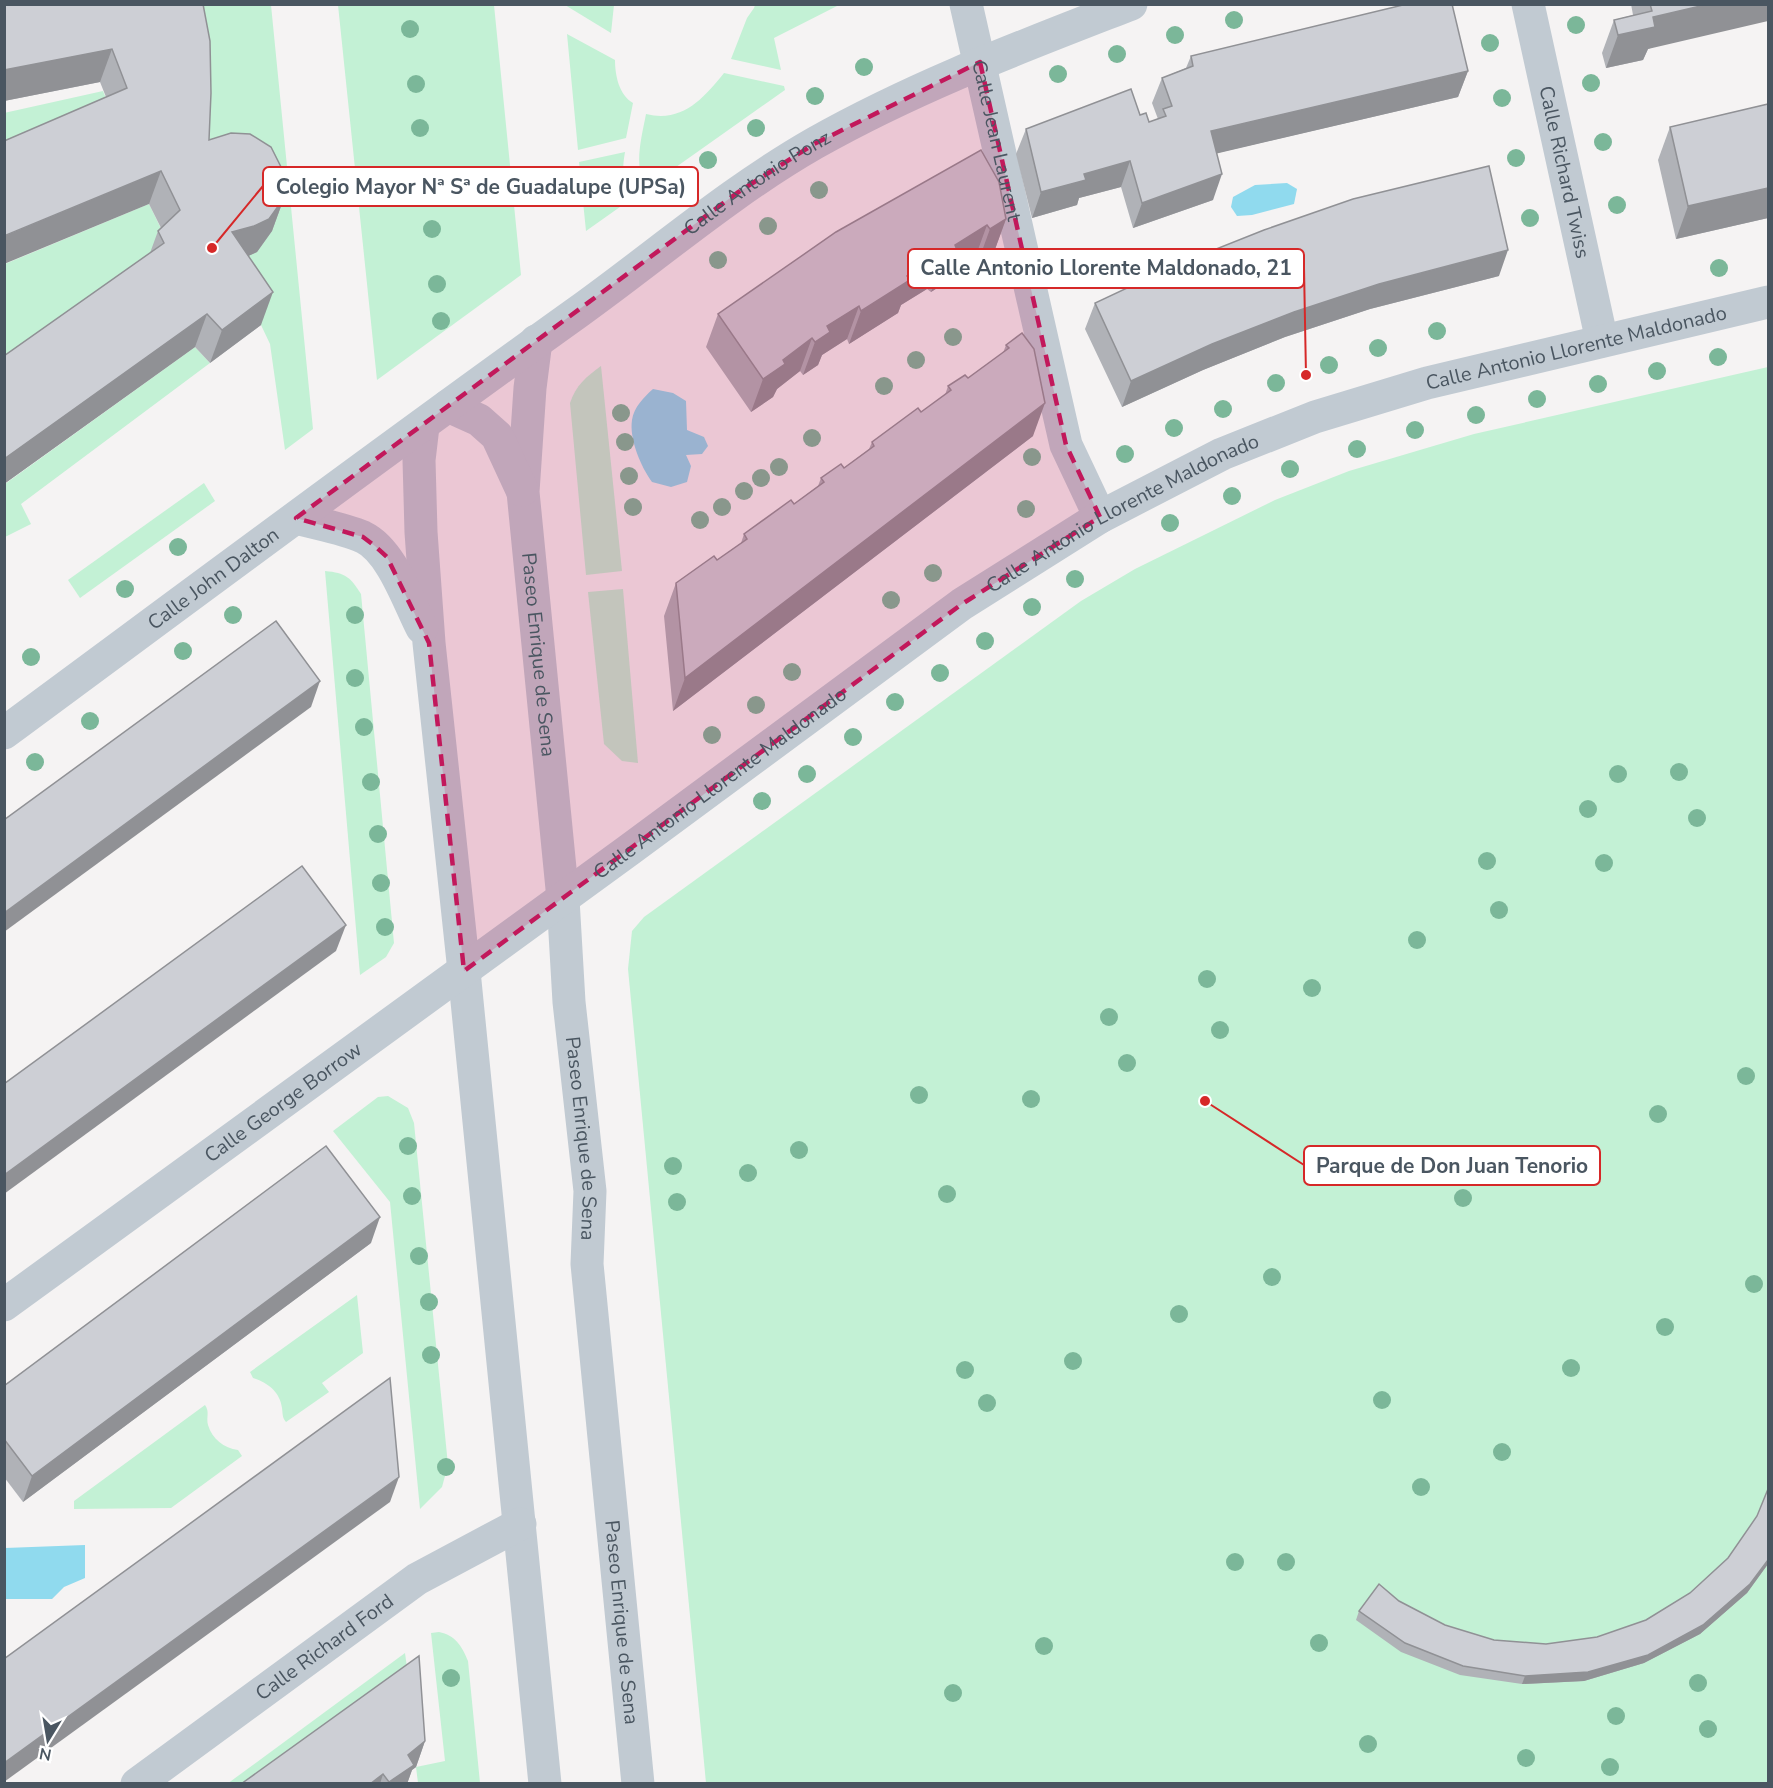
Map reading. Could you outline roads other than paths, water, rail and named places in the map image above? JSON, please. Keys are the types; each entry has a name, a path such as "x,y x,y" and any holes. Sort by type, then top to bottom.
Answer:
{"street":[{"name":"Calle Jean Laurent","path":"966,4 1066,445 1100,517"},
{"name":"Calle Antonio Ponz","path":"435,416 737,193 795,156 913,92 980,62 1131,4"},
{"name":"Calle Richard Twiss","path":"1528,4 1602,341"},
{"name":"Calle Antonio Llorente Maldonado","path":"562,899 962,604 1100,517 1222,454 1315,417 1427,383 1768,302"},
{"name":"Paseo Enrique de Sena","path":"536,341 530,388 523,492 562,899 569,1002 590,1191 588,1264 638,1784"},
{"name":"Paseo Enrique de Sena","path":"435,416 479,420 496,436 523,492"},
{"name":"Calle John Dalton","path":"4,733 435,416"},
{"path":"435,416 419,460 421,532 429,644 545,1784"},
{"path":"296,518 363,537 387,557 429,644"},
{"name":"Calle George Borrow","path":"4,1305 562,899"},
{"name":"Calle Richard Ford","path":"136,1784 417,1579 520,1524"}],"water":[{"path":"1287,183 1297,189 1294,204 1252,215 1237,216 1231,207 1233,197 1255,185"},
{"path":"653,389 673,393 686,401 687,430 704,437 708,446 702,454 686,455 691,466 687,482 671,487 652,482 640,461 632,436 632,420 635,411"},
{"path":"85,1545 85,1578 64,1587 52,1599 5,1599 5,1548"}],"place":[{"name":"Colegio Mayor Nª Sª de Guadalupe (UPSa)","path":"212,248"},
{"name":"Calle Antonio Llorente Maldonado, 21","path":"1306,375"},
{"name":"Parque de Don Juan Tenorio","path":"1205,1101"}]}
